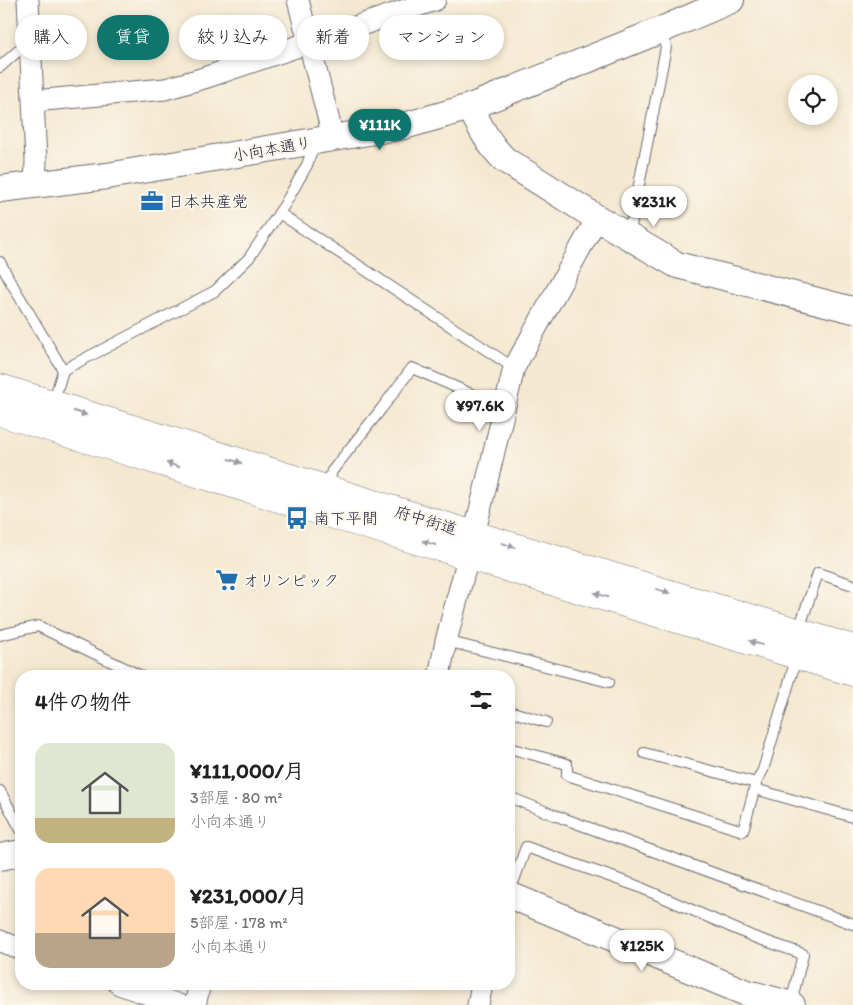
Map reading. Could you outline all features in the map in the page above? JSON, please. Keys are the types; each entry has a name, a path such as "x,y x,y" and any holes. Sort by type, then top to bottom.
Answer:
{"highway":[{"name":"府中街道","path":"0,388 326,489 471,545"},
{"name":"府中街道","path":"0,412 324,512 471,545 798,644 853,672"},
{"name":"府中街道","path":"798,644 853,649"}],"street":[{"path":"28,0 29,15"},
{"path":"298,0 302,15"},
{"path":"369,23 435,0"},
{"name":"小向本通り","path":"0,189 116,175 404,126 470,107 731,0"},
{"path":"34,100 165,89 297,47"},
{"path":"31,60 36,160 34,186"},
{"path":"312,60 324,139"},
{"path":"470,107 488,140 496,152 505,160 597,218 677,265 853,310"},
{"path":"440,670 514,368 597,218"},
{"path":"0,857 15,854"},
{"path":"515,897 744,998 792,1005"},
{"path":"0,941 15,947"},
{"path":"136,990 179,1005"},
{"path":"195,1005 199,990"},
{"path":"478,1005 481,990"}],"lane":[{"path":"629,236 666,47 661,30"},
{"path":"0,67 15,54"},
{"path":"53,404 63,370 215,291 249,258 324,139"},
{"path":"279,213 514,368"},
{"path":"0,262 63,370"},
{"path":"326,489 332,471 412,368 485,400 505,404"},
{"path":"515,750 567,764 567,775 742,831 763,770 818,573 853,585"},
{"path":"0,635 38,626 129,670"},
{"path":"446,641 609,682"},
{"path":"515,714 546,722"},
{"path":"644,753 853,817"},
{"path":"0,791 15,819"},
{"path":"515,799 853,924"},
{"path":"515,877 526,847 637,886 754,937 803,954 792,1005"}],"place":[{"name":"日本共産党","path":"152,201"},
{"name":"南下平間","path":"297,518"},
{"name":"オリンピック","path":"227,580"}]}
